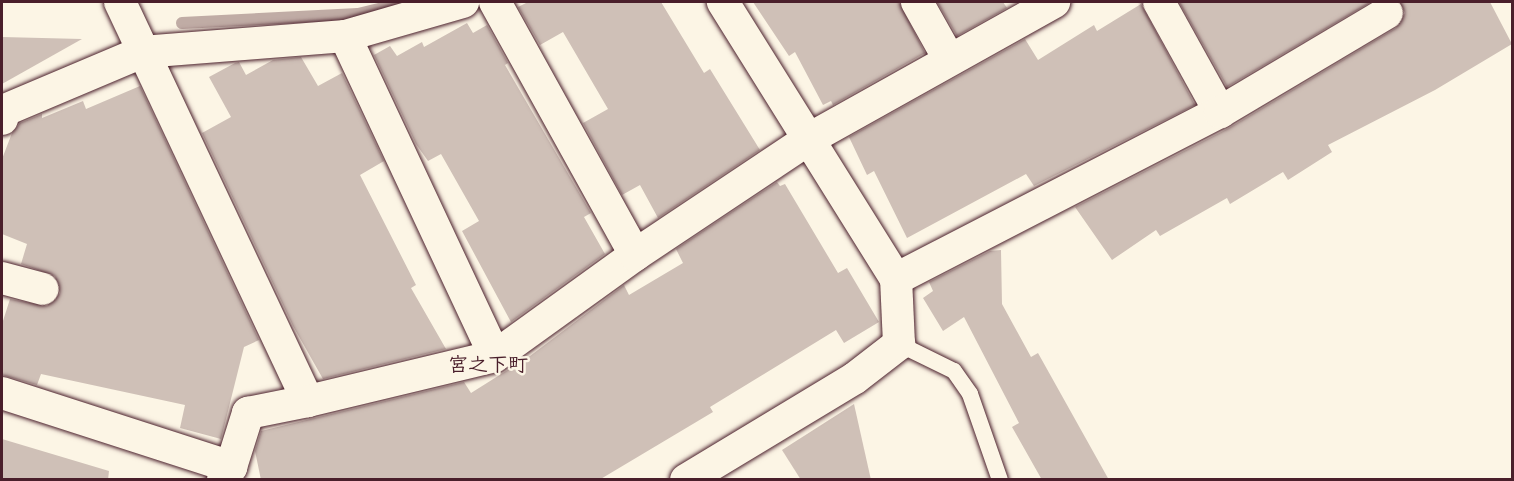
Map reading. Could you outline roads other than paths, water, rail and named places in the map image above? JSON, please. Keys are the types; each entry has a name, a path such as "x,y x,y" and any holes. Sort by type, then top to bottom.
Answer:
{"street":[{"path":"120,2 308,401"},
{"path":"2,119 5,110 142,52 345,36 463,2"},
{"path":"495,2 635,255"},
{"path":"686,480 855,378 899,344 896,279 723,2"},
{"path":"917,2 949,59"},
{"path":"2,393 227,473 248,413 495,356 635,255 809,139 1054,2"},
{"path":"1159,2 1221,112"},
{"path":"896,279 1221,112 1387,13"},
{"path":"345,36 495,356"},
{"path":"2,278 44,289"}],"lane":[{"path":"899,344 954,371 970,394 1000,480"}],"waterway":[{"path":"182,23 358,14 408,2"}],"district":[{"name":"宮之下町","path":"488,366"}]}
